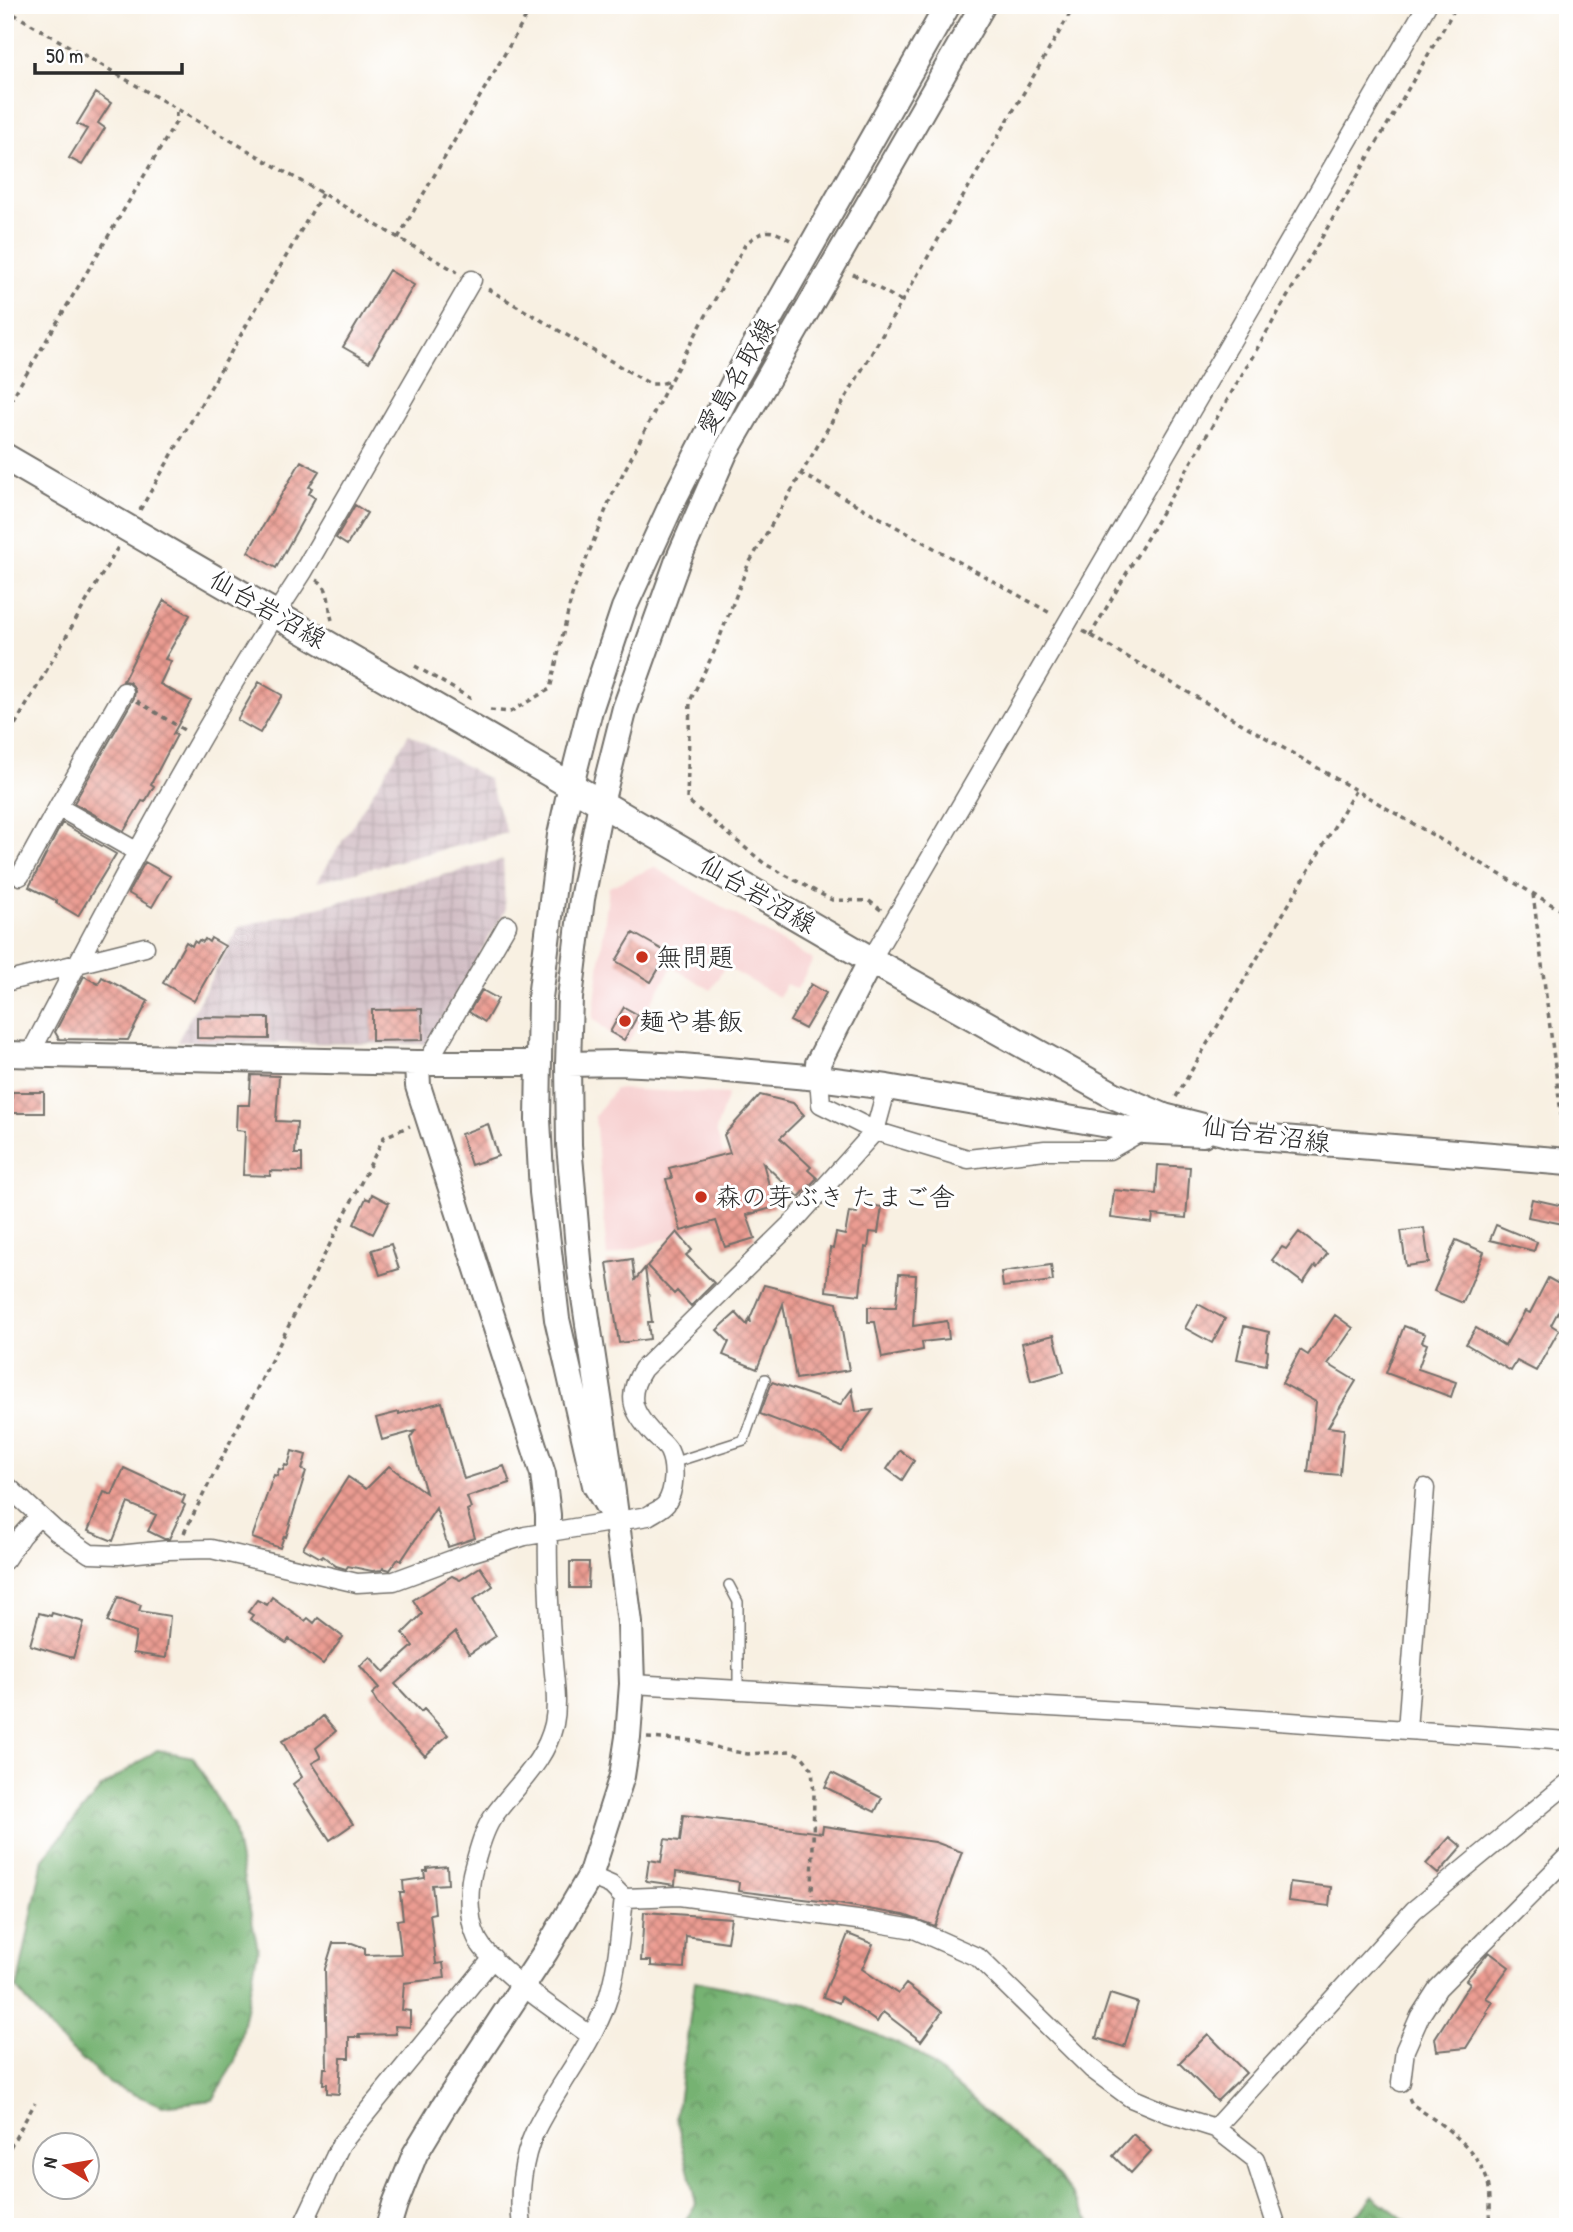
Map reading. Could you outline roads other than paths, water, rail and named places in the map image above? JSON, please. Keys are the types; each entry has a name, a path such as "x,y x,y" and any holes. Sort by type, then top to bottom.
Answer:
{"main road":[{"name":"仙台岩沼線","path":"5,457 871,960 1115,1096 1154,1124 1235,1135 1564,1162"}],"street":[{"name":"愛島名取線","path":"617,1522 595,1485 557,1319 542,1192 538,1120 540,998 560,835 590,710 624,608 674,499 735,380 947,5"},
{"name":"愛島名取線","path":"388,2227 415,2154 590,1876 622,1776 632,1684 630,1623 580,1272 569,1145 568,1064 570,998 588,863 629,696 678,560 725,453 983,5"},
{"path":"1154,1124 1109,1150 1045,1150 968,1159 875,1131 821,1104 818,1063 895,918 1427,5"},
{"path":"18,1054 77,965 136,851 303,572 472,281"},
{"path":"20,876 124,692"},
{"path":"58,807 136,851"},
{"path":"507,925 422,1063 418,1086 543,1474 548,1513 547,1573 555,1688 554,1723 542,1755 522,1784 492,1818 479,1848 470,1881 470,1913 481,1947 523,1985 591,2036"},
{"path":"5,982 145,947"},
{"path":"18,1054 538,1063"},
{"path":"568,1064 682,1066 819,1078 1154,1124"},
{"path":"5,1484 56,1531 90,1554 118,1555 211,1549 357,1583 394,1581 526,1536 648,1516 665,1505 673,1487 672,1463 668,1450 642,1422 634,1409 635,1381 643,1369 796,1219 875,1131 887,1087"},
{"path":"1406,1730 1425,1488"},
{"path":"5,1560 39,1516"},
{"path":"632,1684 1161,1713 1568,1741"},
{"path":"1215,2128 1414,1910 1568,1783"},
{"path":"1401,2082 1405,2050 1420,2016 1438,1987 1568,1857"},
{"path":"590,1876 611,1885 624,1898 679,1896 914,1929 979,1958 1092,2069 1131,2098 1215,2128 1255,2159 1277,2227"},
{"path":"522,2227 520,2210 525,2164 534,2133 591,2036 606,2003 616,1959 624,1898"},
{"path":"302,2227 341,2144 494,1958"}],"lane":[{"path":"672,1463 744,1440 765,1379"},
{"path":"729,1585 738,1602 738,1690"}],"place":[{"name":"無問題","path":"642,957"},
{"name":"麺や碁飯","path":"625,1021"},
{"name":"森の芽ぶき たまご舎","path":"701,1197"}]}
